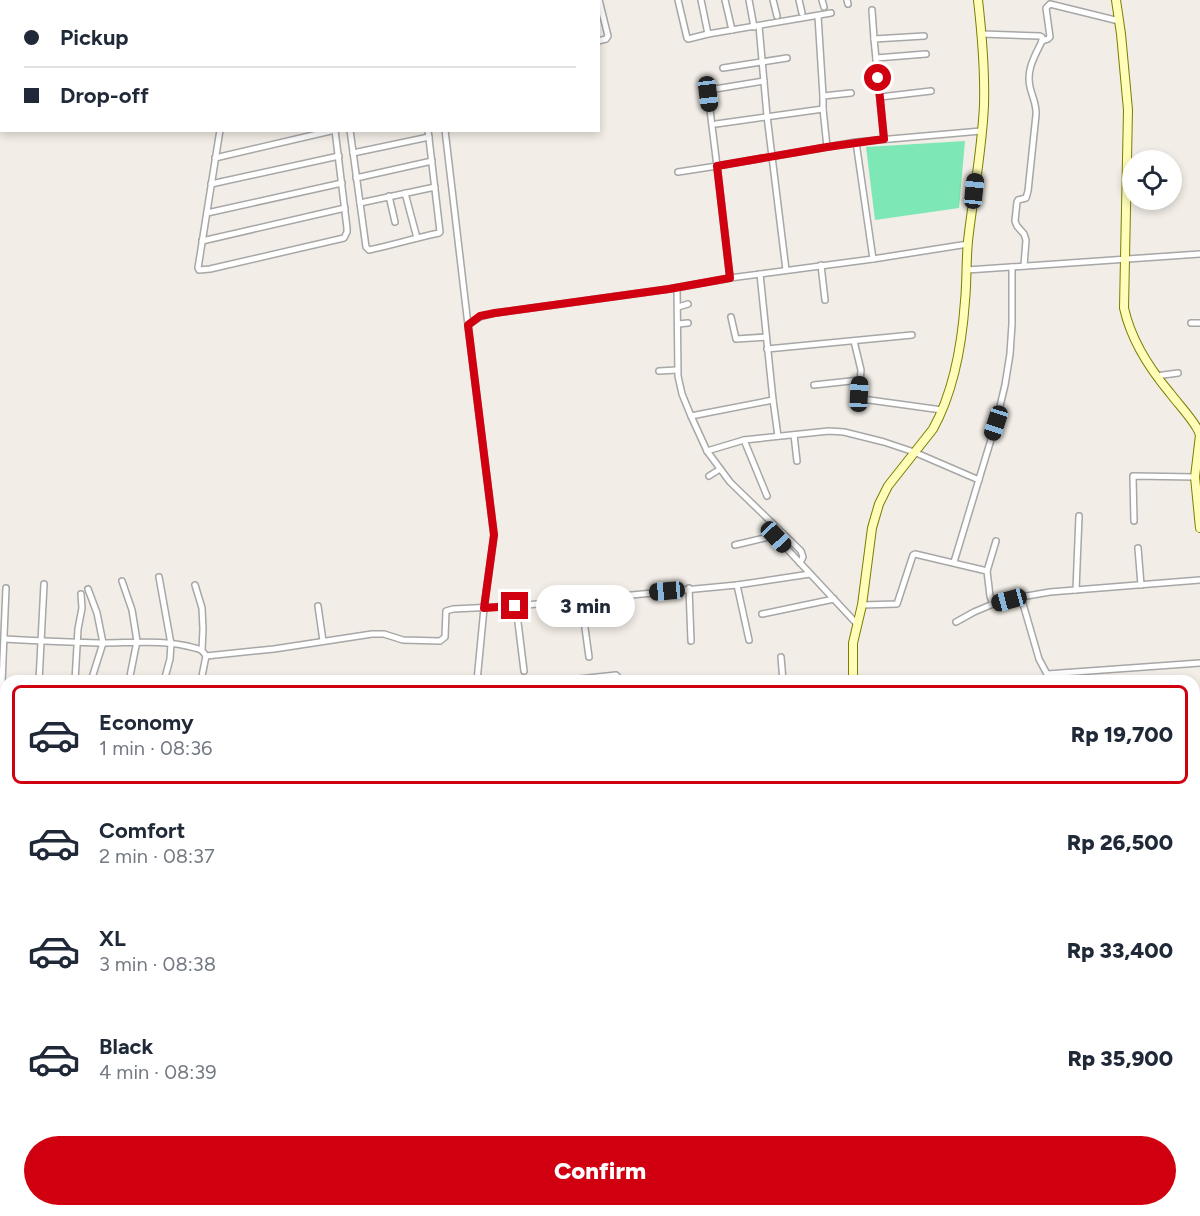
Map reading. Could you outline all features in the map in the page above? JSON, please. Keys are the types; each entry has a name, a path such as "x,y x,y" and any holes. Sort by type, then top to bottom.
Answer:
{"street":[{"path":"678,0 687,39 831,13"},
{"path":"701,0 708,34"},
{"path":"726,0 732,30"},
{"path":"748,0 757,26 763,62 766,116 786,270"},
{"path":"773,0 777,16"},
{"path":"799,0 802,13"},
{"path":"822,0 824,7"},
{"path":"853,675 852,651 879,504 885,492 933,429 942,410 961,342 968,244 984,88 978,0"},
{"path":"1116,0 1128,110 1123,302 1127,321 1140,351 1200,435 1195,477 1200,528"},
{"path":"1024,266 1026,238 1015,219 1017,202 1026,198 1028,191 1036,115 1030,86 1029,66 1050,34 1046,8 1050,4 1119,21"},
{"path":"600,8 608,37 600,40"},
{"path":"872,10 884,139"},
{"path":"818,16 827,147"},
{"path":"982,34 1040,36 1045,40"},
{"path":"874,39 924,36"},
{"path":"876,58 926,54"},
{"path":"723,68 787,58"},
{"path":"730,278 709,90 764,81"},
{"path":"880,98 932,91"},
{"path":"823,96 851,93"},
{"path":"716,124 823,109"},
{"path":"678,172 856,142 981,131"},
{"path":"215,158 336,132 346,236 330,242 201,270 198,268 215,158 220,132"},
{"path":"348,132 366,247 369,250 439,234 428,134 353,153"},
{"path":"445,132 472,322 494,535 478,675"},
{"path":"856,142 873,259"},
{"path":"211,184 339,156"},
{"path":"356,178 432,161"},
{"path":"207,213 342,183"},
{"path":"360,203 435,186"},
{"path":"405,193 417,238"},
{"path":"389,196 395,222"},
{"path":"202,241 345,208"},
{"path":"472,322 495,313 968,244"},
{"path":"967,270 1200,254"},
{"path":"821,265 825,300"},
{"path":"954,562 999,412 1009,365 1012,267"},
{"path":"760,274 772,400 778,436"},
{"path":"677,288 678,324 673,370 715,472 730,482 801,551 801,560"},
{"path":"678,306 688,304"},
{"path":"731,317 736,339 766,337"},
{"path":"678,324 688,323"},
{"path":"1191,323 1200,323"},
{"path":"767,349 912,335"},
{"path":"854,341 861,370 859,394 862,399 942,410"},
{"path":"659,371 673,370"},
{"path":"1156,376 1178,373"},
{"path":"814,385 860,380"},
{"path":"691,416 772,400"},
{"path":"707,451 744,440 829,431 844,432 914,452 979,480"},
{"path":"794,435 797,461"},
{"path":"744,440 767,496"},
{"path":"1134,521 1132,476 1195,477"},
{"path":"1076,590 1079,516"},
{"path":"735,545 775,537 801,560 810,574 857,621"},
{"path":"992,601 987,571 996,541"},
{"path":"1138,548 1141,585"},
{"path":"861,607 897,604 915,554 987,571"},
{"path":"5,639 103,643 137,641 195,648 204,653 274,649 369,634 416,641 443,640 446,611 453,609 513,606 737,585 810,574"},
{"path":"159,577 171,644 166,675"},
{"path":"956,622 992,601 1076,590 1200,580"},
{"path":"122,582 132,610 137,641 130,675"},
{"path":"39,675 44,584"},
{"path":"195,585 202,608 204,653 202,675"},
{"path":"737,585 749,640"},
{"path":"4,675 6,588"},
{"path":"688,588 691,641"},
{"path":"88,589 100,623 103,643 93,675"},
{"path":"75,675 82,609 81,594"},
{"path":"610,596 612,622"},
{"path":"1021,597 1039,660 1047,674 1200,663"},
{"path":"581,599 589,657"},
{"path":"762,614 834,599"},
{"path":"82,609 95,606"},
{"path":"318,606 323,641"},
{"path":"513,606 524,671"},
{"path":"781,657 782,675"}],"green space":[{"path":"965,141 959,208 875,220 866,147"}],"route":[{"path":"515,606 484,608 494,535 468,325 480,316 495,313 669,289 730,278 717,166 884,139 878,78"}]}
